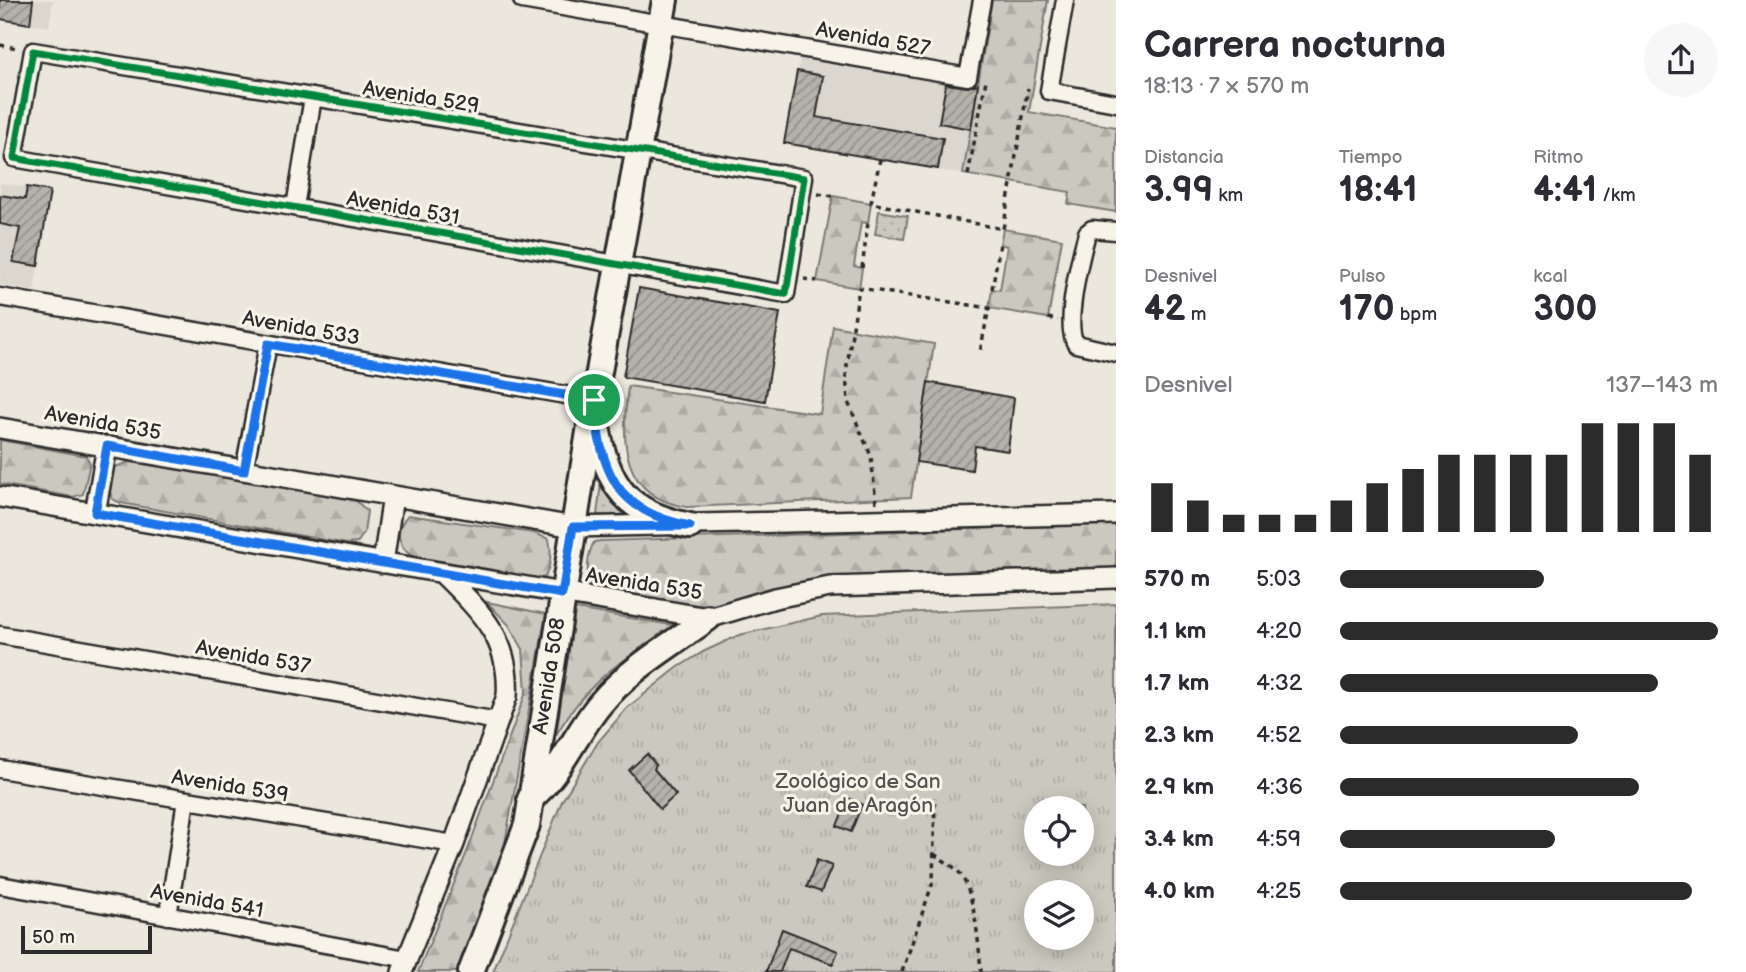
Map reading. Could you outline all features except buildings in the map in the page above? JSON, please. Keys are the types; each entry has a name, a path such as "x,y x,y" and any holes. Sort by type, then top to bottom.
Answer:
{"main road":[{"name":"Avenida 508","path":"471,972 527,825 594,400 663,12"},
{"path":"594,400 601,452 622,492 640,510 659,520 690,526"},
{"path":"530,799 547,785 600,703 654,653 708,618"}],"street":[{"name":"Avenida 527","path":"522,0 663,12 968,77 982,0"},
{"path":"1065,0 1049,91 1116,103"},
{"name":"Avenida 529","path":"14,158 33,51 804,178 786,294"},
{"path":"295,207 313,97"},
{"name":"Avenida 531","path":"14,158 786,294"},
{"path":"1116,231 1093,229 1087,233 1070,322 1072,338 1076,344 1116,353"},
{"name":"Avenida 533","path":"0,297 594,400"},
{"path":"244,471 268,344"},
{"name":"Avenida 535","path":"0,428 573,527 1116,514"},
{"path":"95,513 107,446"},
{"path":"383,563 393,496"},
{"name":"Avenida 535","path":"0,497 708,618 775,598 830,587 1116,578"},
{"name":"Avenida 508","path":"404,966 454,844 498,721 508,685 503,652 489,624 442,573"},
{"name":"Avenida 537","path":"0,635 498,721"},
{"name":"Avenida 539","path":"0,769 454,844"},
{"path":"168,916 186,800"},
{"name":"Avenida 541","path":"0,885 168,916 404,966"}],"path":[{"path":"968,175 986,80"},
{"path":"880,159 871,203 1003,229 1028,88"},
{"path":"862,268 868,223"},
{"path":"992,289 1000,244"},
{"path":"876,521 871,456 848,402 847,382 859,288 989,308 980,352"},
{"path":"902,972 933,882 935,797"},
{"path":"934,854 958,871 965,883 978,938 981,972"}],"shaded area":[{"path":"0,0 53,0 49,27 0,19"},
{"path":"801,54 978,84 963,174 784,143"},
{"path":"0,183 50,191 34,291 0,285"}],"green space":[{"path":"992,0 1048,0 1029,112 1116,127 1116,212 1068,204 1070,192 963,174"},
{"path":"833,196 871,203 868,223 861,222 854,266 862,268 859,288 817,281"},
{"path":"879,211 908,216 904,239 875,234"},
{"path":"1003,229 1062,239 1048,318 989,308 992,289 1000,290 1007,246 1000,244"},
{"path":"833,326 934,344 911,497 687,507 665,501 649,492 637,479 626,446 628,386 820,414"},
{"path":"0,440 86,456 90,463 83,494 73,497 0,484"},
{"path":"130,462 351,496 367,511 364,533 357,543 347,544 121,503 112,499 109,488 114,467"},
{"path":"601,482 634,517 597,515"},
{"path":"408,515 534,533 549,539 550,559 545,577 537,579 415,558 401,544 399,533"},
{"path":"1116,524 1116,570 858,577 710,610 606,590 591,585 588,575 592,547 594,542 601,541"},
{"path":"487,602 546,614 504,849 458,972 418,972 467,852 526,692 523,649 509,625"},
{"name":"Zoológico de San Juan de Aragón","path":"1116,604 1116,972 493,972 562,801 598,742 627,708 677,668 739,635 822,616"},
{"path":"575,609 684,627 644,647 611,670 582,698 556,735"}],"cycle path":[{"path":"33,51 804,178 786,294 14,158 33,51"}],"route":[{"path":"268,344 594,400 601,452 609,472 622,492 640,510 659,520 690,526 573,527 562,594 95,513 107,446 244,471 268,344"}]}
